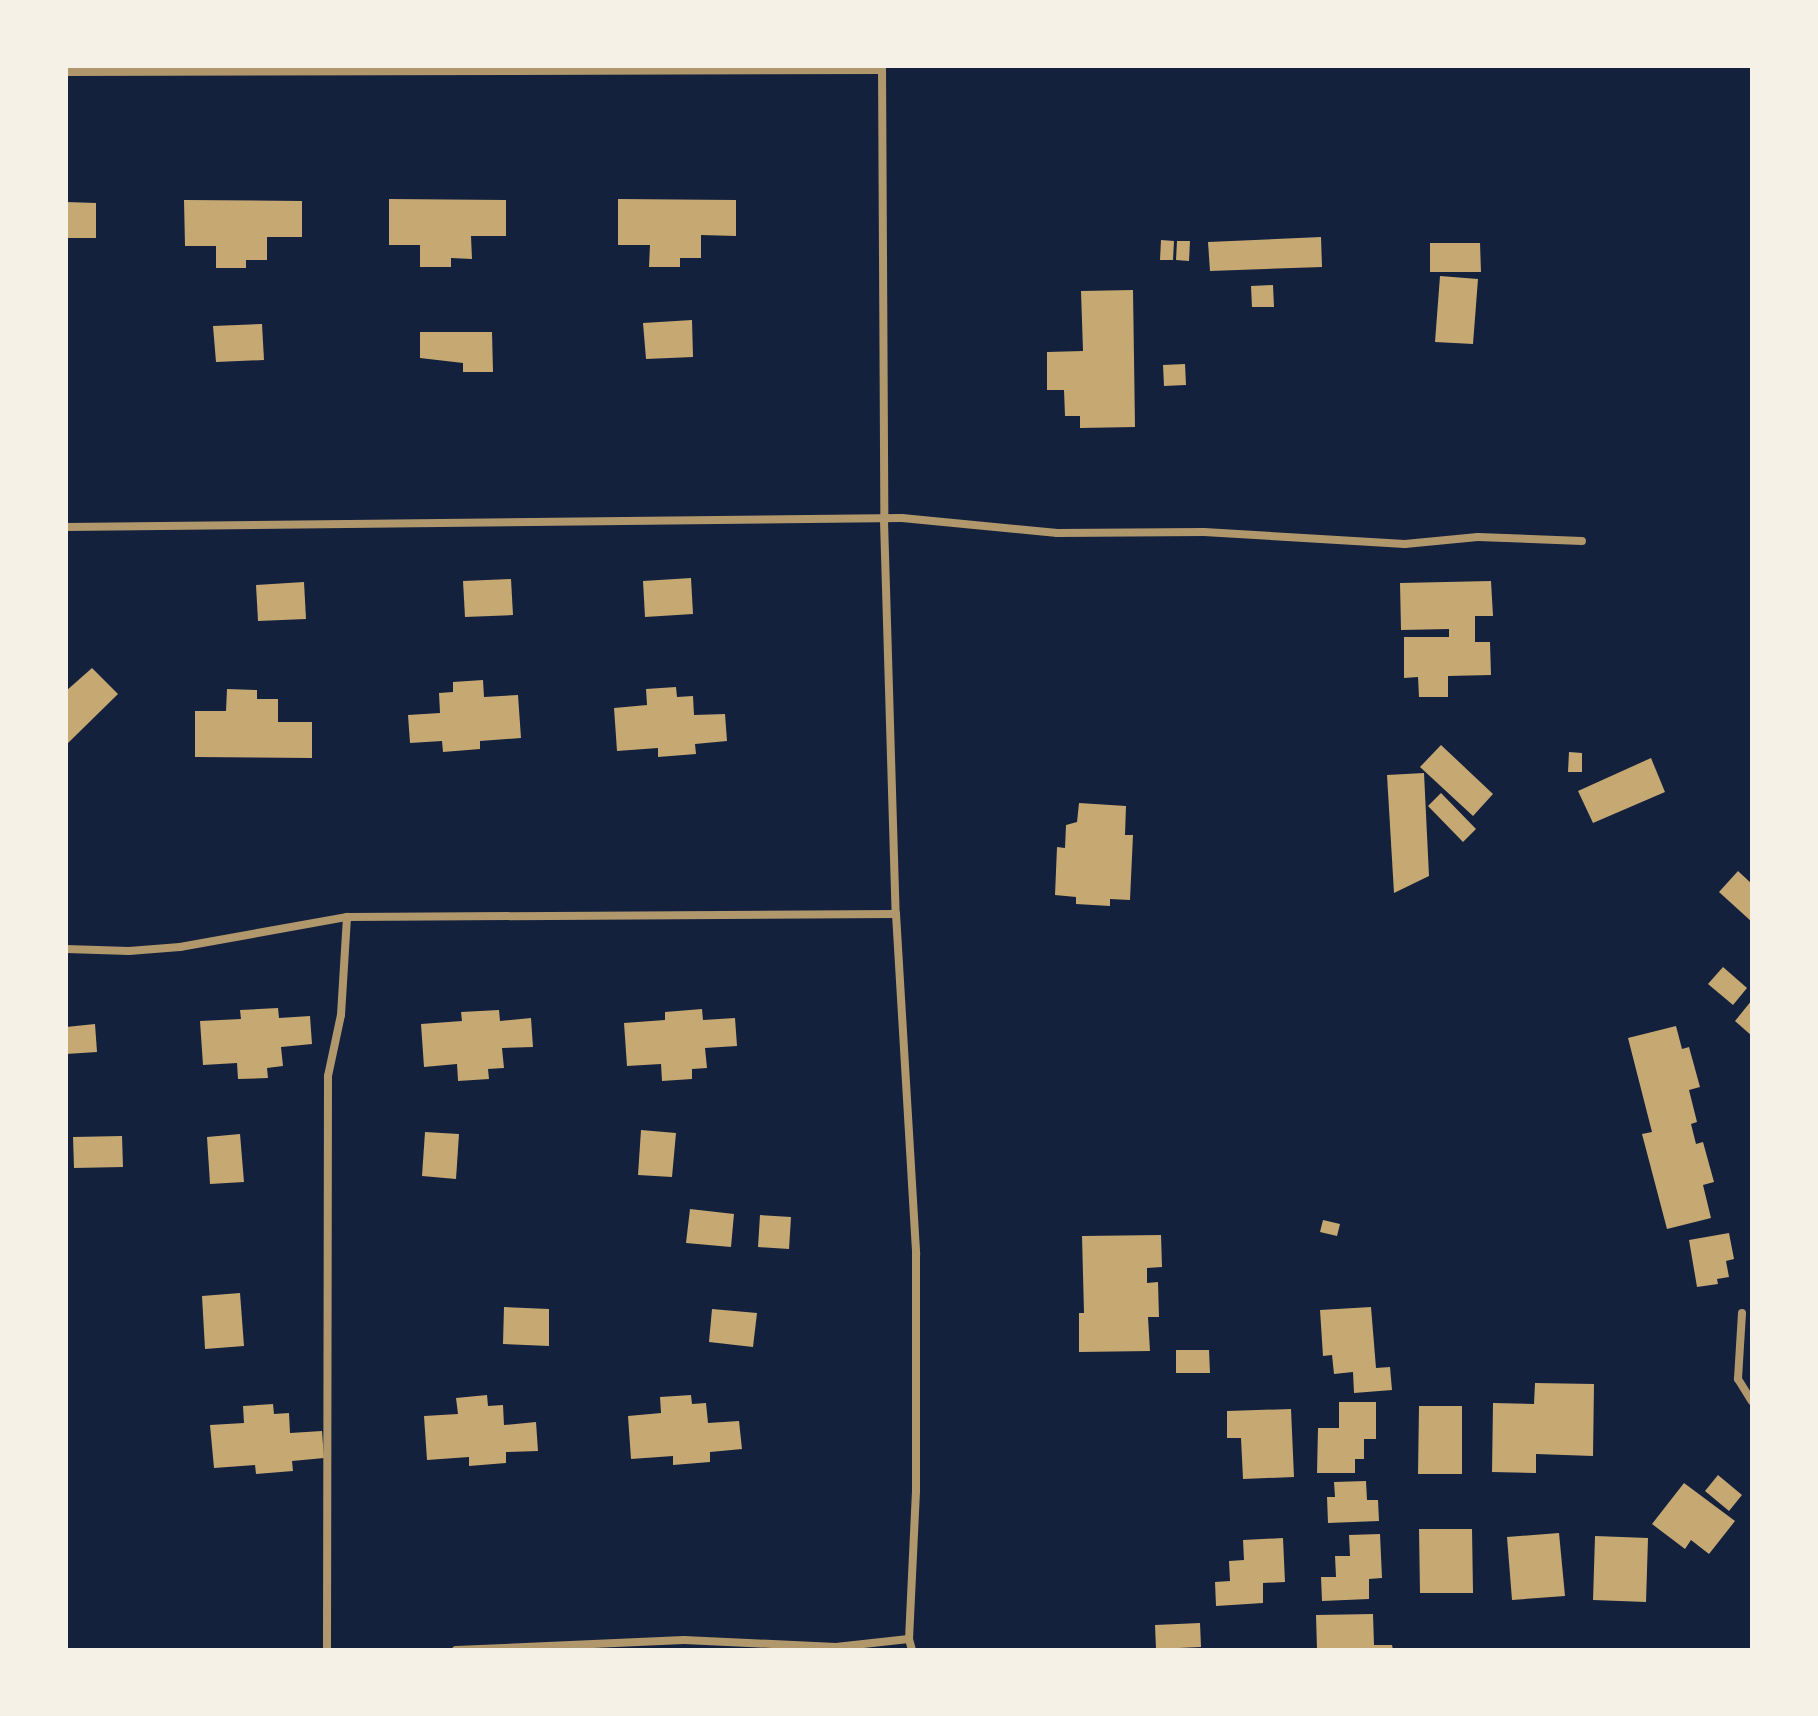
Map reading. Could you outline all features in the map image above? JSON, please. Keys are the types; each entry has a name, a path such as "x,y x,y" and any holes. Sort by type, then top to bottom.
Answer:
{"street":[{"path":"66,72 882,68 884,521 896,914 916,1254 916,1491 909,1639 912,1650"},
{"path":"66,527 919,519 1057,533 1219,533 1323,537 1380,543 1478,537 1582,541"},
{"path":"66,949 129,951 180,947 347,917 896,914"},
{"path":"327,1650 328,1076 341,1015 347,917"},
{"path":"1742,1313 1738,1379 1752,1401"},
{"path":"456,1650 684,1640 836,1647 909,1639"}],"building":[{"path":"389,199 506,200 506,236 471,236 472,259 451,258 451,267 420,267 420,245 389,245"},
{"path":"618,199 736,200 736,236 701,235 701,258 680,258 680,267 649,267 650,245 618,245"},
{"path":"184,200 302,201 302,237 267,237 267,260 246,260 246,268 216,268 216,246 185,246"},
{"path":"66,202 96,203 96,238 66,238"},
{"path":"1321,237 1322,267 1210,271 1208,242"},
{"path":"1161,240 1174,241 1173,260 1160,260"},
{"path":"1177,241 1190,241 1189,261 1176,260"},
{"path":"1430,243 1480,243 1481,272 1430,272"},
{"path":"1440,276 1478,279 1473,344 1435,342"},
{"path":"1273,285 1274,307 1252,307 1251,286"},
{"path":"1133,290 1135,427 1080,428 1080,416 1065,416 1064,390 1047,390 1047,352 1083,351 1081,291"},
{"path":"692,320 693,357 646,359 643,323"},
{"path":"262,324 264,360 216,362 213,326"},
{"path":"420,332 492,332 493,372 463,372 463,363 420,358"},
{"path":"1185,364 1186,385 1164,386 1163,365"},
{"path":"691,578 693,614 645,617 643,581"},
{"path":"511,579 513,615 465,617 463,581"},
{"path":"1491,581 1493,616 1475,616 1475,642 1490,642 1491,675 1448,676 1448,697 1419,697 1418,677 1404,678 1404,637 1449,637 1449,629 1401,630 1400,583"},
{"path":"304,582 306,619 258,621 256,585"},
{"path":"92,668 118,694 66,745 66,691"},
{"path":"483,680 484,697 518,695 521,738 480,741 480,749 443,752 442,741 410,743 408,715 440,713 439,693 453,692 453,682"},
{"path":"676,687 677,697 693,696 694,715 725,714 727,741 695,744 696,754 658,757 658,748 617,751 614,708 647,705 646,689"},
{"path":"227,689 257,690 257,699 278,699 278,722 312,722 312,758 195,757 195,711 226,711"},
{"path":"1441,745 1493,794 1473,816 1420,767"},
{"path":"1569,752 1582,753 1582,772 1568,772"},
{"path":"1651,758 1665,792 1593,823 1578,791"},
{"path":"1424,773 1429,876 1394,893 1387,775"},
{"path":"1441,793 1476,829 1463,842 1428,806"},
{"path":"1079,803 1126,806 1125,835 1133,835 1130,900 1110,899 1110,906 1076,904 1076,897 1055,895 1057,847 1065,848 1066,825 1077,822"},
{"path":"1738,871 1752,884 1752,922 1719,892"},
{"path":"1723,967 1747,988 1733,1005 1708,984"},
{"path":"1752,1000 1752,1036 1735,1021"},
{"path":"278,1008 279,1018 310,1016 312,1044 281,1047 283,1066 267,1068 268,1078 238,1079 237,1063 203,1065 200,1021 241,1019 240,1010"},
{"path":"702,1009 703,1020 735,1018 737,1046 705,1048 707,1068 692,1069 692,1079 662,1081 661,1064 627,1066 624,1023 665,1020 665,1012"},
{"path":"499,1010 500,1021 531,1018 533,1047 502,1048 504,1068 488,1069 489,1079 458,1081 457,1064 424,1067 421,1024 462,1021 461,1012"},
{"path":"95,1024 97,1052 66,1054 66,1027"},
{"path":"1676,1026 1682,1049 1689,1047 1700,1087 1689,1090 1697,1122 1691,1124 1696,1144 1703,1142 1714,1182 1703,1185 1711,1218 1667,1229 1642,1134 1652,1132 1628,1038"},
{"path":"641,1130 676,1133 672,1177 638,1175"},
{"path":"425,1132 459,1134 456,1179 422,1176"},
{"path":"240,1134 244,1182 210,1184 207,1137"},
{"path":"122,1136 123,1167 74,1168 73,1137"},
{"path":"690,1209 734,1214 731,1247 686,1243"},
{"path":"760,1215 791,1217 789,1249 758,1247"},
{"path":"1323,1220 1340,1224 1337,1236 1320,1232"},
{"path":"1729,1233 1734,1259 1726,1261 1729,1277 1717,1279 1718,1284 1697,1287 1689,1240"},
{"path":"1161,1235 1162,1267 1147,1268 1147,1283 1158,1282 1159,1317 1148,1317 1150,1351 1079,1352 1079,1313 1084,1313 1082,1236"},
{"path":"240,1293 244,1346 205,1349 202,1296"},
{"path":"504,1307 549,1309 549,1346 503,1344"},
{"path":"1371,1307 1376,1368 1390,1367 1392,1390 1354,1393 1353,1372 1334,1374 1332,1355 1323,1356 1320,1310"},
{"path":"712,1309 757,1313 753,1347 709,1342"},
{"path":"1176,1350 1209,1350 1210,1373 1176,1373"},
{"path":"1535,1383 1594,1384 1593,1456 1536,1454 1536,1473 1492,1472 1493,1403 1534,1404"},
{"path":"487,1395 488,1406 503,1405 504,1425 536,1422 538,1451 506,1452 506,1463 469,1466 469,1457 427,1460 424,1416 458,1414 456,1398"},
{"path":"691,1395 692,1404 706,1403 708,1423 739,1421 742,1449 710,1452 710,1462 673,1465 673,1456 631,1459 628,1416 661,1413 660,1397"},
{"path":"1339,1402 1376,1402 1376,1439 1364,1439 1364,1459 1355,1459 1355,1473 1317,1473 1318,1428 1339,1428"},
{"path":"273,1404 274,1414 289,1413 290,1433 322,1431 324,1458 292,1461 293,1471 256,1474 255,1465 214,1468 210,1425 244,1423 243,1406"},
{"path":"1419,1406 1462,1406 1462,1474 1418,1474"},
{"path":"1291,1409 1294,1477 1243,1479 1241,1438 1227,1438 1227,1411"},
{"path":"1718,1475 1742,1495 1729,1511 1705,1491"},
{"path":"1366,1481 1367,1500 1378,1500 1379,1521 1328,1523 1327,1497 1335,1497 1334,1482"},
{"path":"1684,1483 1735,1521 1709,1554 1691,1540 1685,1549 1652,1524"},
{"path":"1419,1529 1472,1529 1473,1593 1420,1593"},
{"path":"1559,1533 1565,1596 1512,1600 1507,1537"},
{"path":"1380,1534 1382,1578 1369,1579 1369,1599 1322,1601 1321,1577 1336,1577 1335,1556 1350,1556 1349,1535"},
{"path":"1595,1536 1648,1538 1646,1602 1593,1600"},
{"path":"1283,1538 1285,1582 1263,1583 1263,1603 1216,1606 1215,1582 1230,1581 1229,1561 1244,1560 1243,1540"},
{"path":"1373,1614 1374,1645 1392,1645 1393,1650 1317,1650 1316,1615"},
{"path":"1200,1623 1201,1647 1156,1649 1155,1625"}]}
